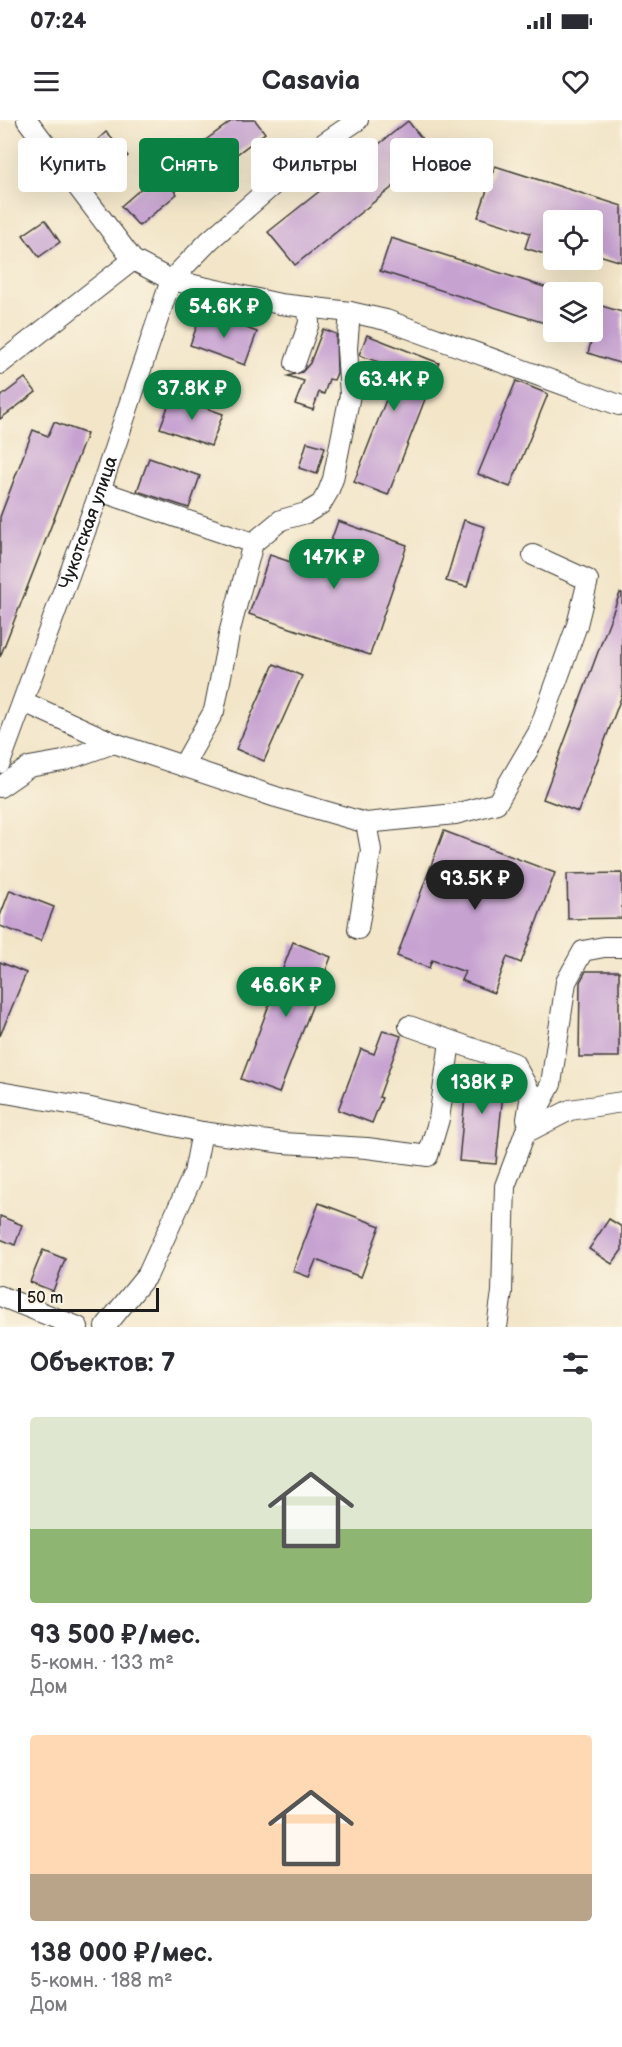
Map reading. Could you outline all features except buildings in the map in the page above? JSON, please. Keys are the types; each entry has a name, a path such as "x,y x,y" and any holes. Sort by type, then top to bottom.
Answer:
{"street":[{"path":"27,120 133,260 171,280 280,304 350,312 386,320 619,405"},
{"path":"171,280 210,240 310,152 358,120"},
{"path":"0,364 133,260"},
{"name":"Чукотская улица","path":"0,763 100,491 171,280"},
{"path":"295,363 309,323 308,307"},
{"path":"183,766 214,711 230,630 254,543 281,520 306,513 321,504 333,479 350,395 347,348 350,312"},
{"path":"100,491 254,543"},
{"path":"24,702 114,743 276,797 366,823 455,814 497,803 538,733 577,625 588,580 533,555"},
{"path":"0,787 29,767 63,761 114,743"},
{"path":"358,929 370,850 366,823"},
{"path":"496,1327 502,1292 505,1186 525,1133 552,1084 566,982 583,951 604,947 622,947"},
{"path":"409,1026 514,1063 531,1094 525,1133"},
{"path":"0,1092 86,1107 202,1132 283,1143 367,1148 428,1156 439,1119 450,1042"},
{"path":"525,1133 570,1110 622,1102"},
{"path":"105,1327 148,1275 194,1173 202,1132"},
{"path":"0,1296 78,1327"}]}
